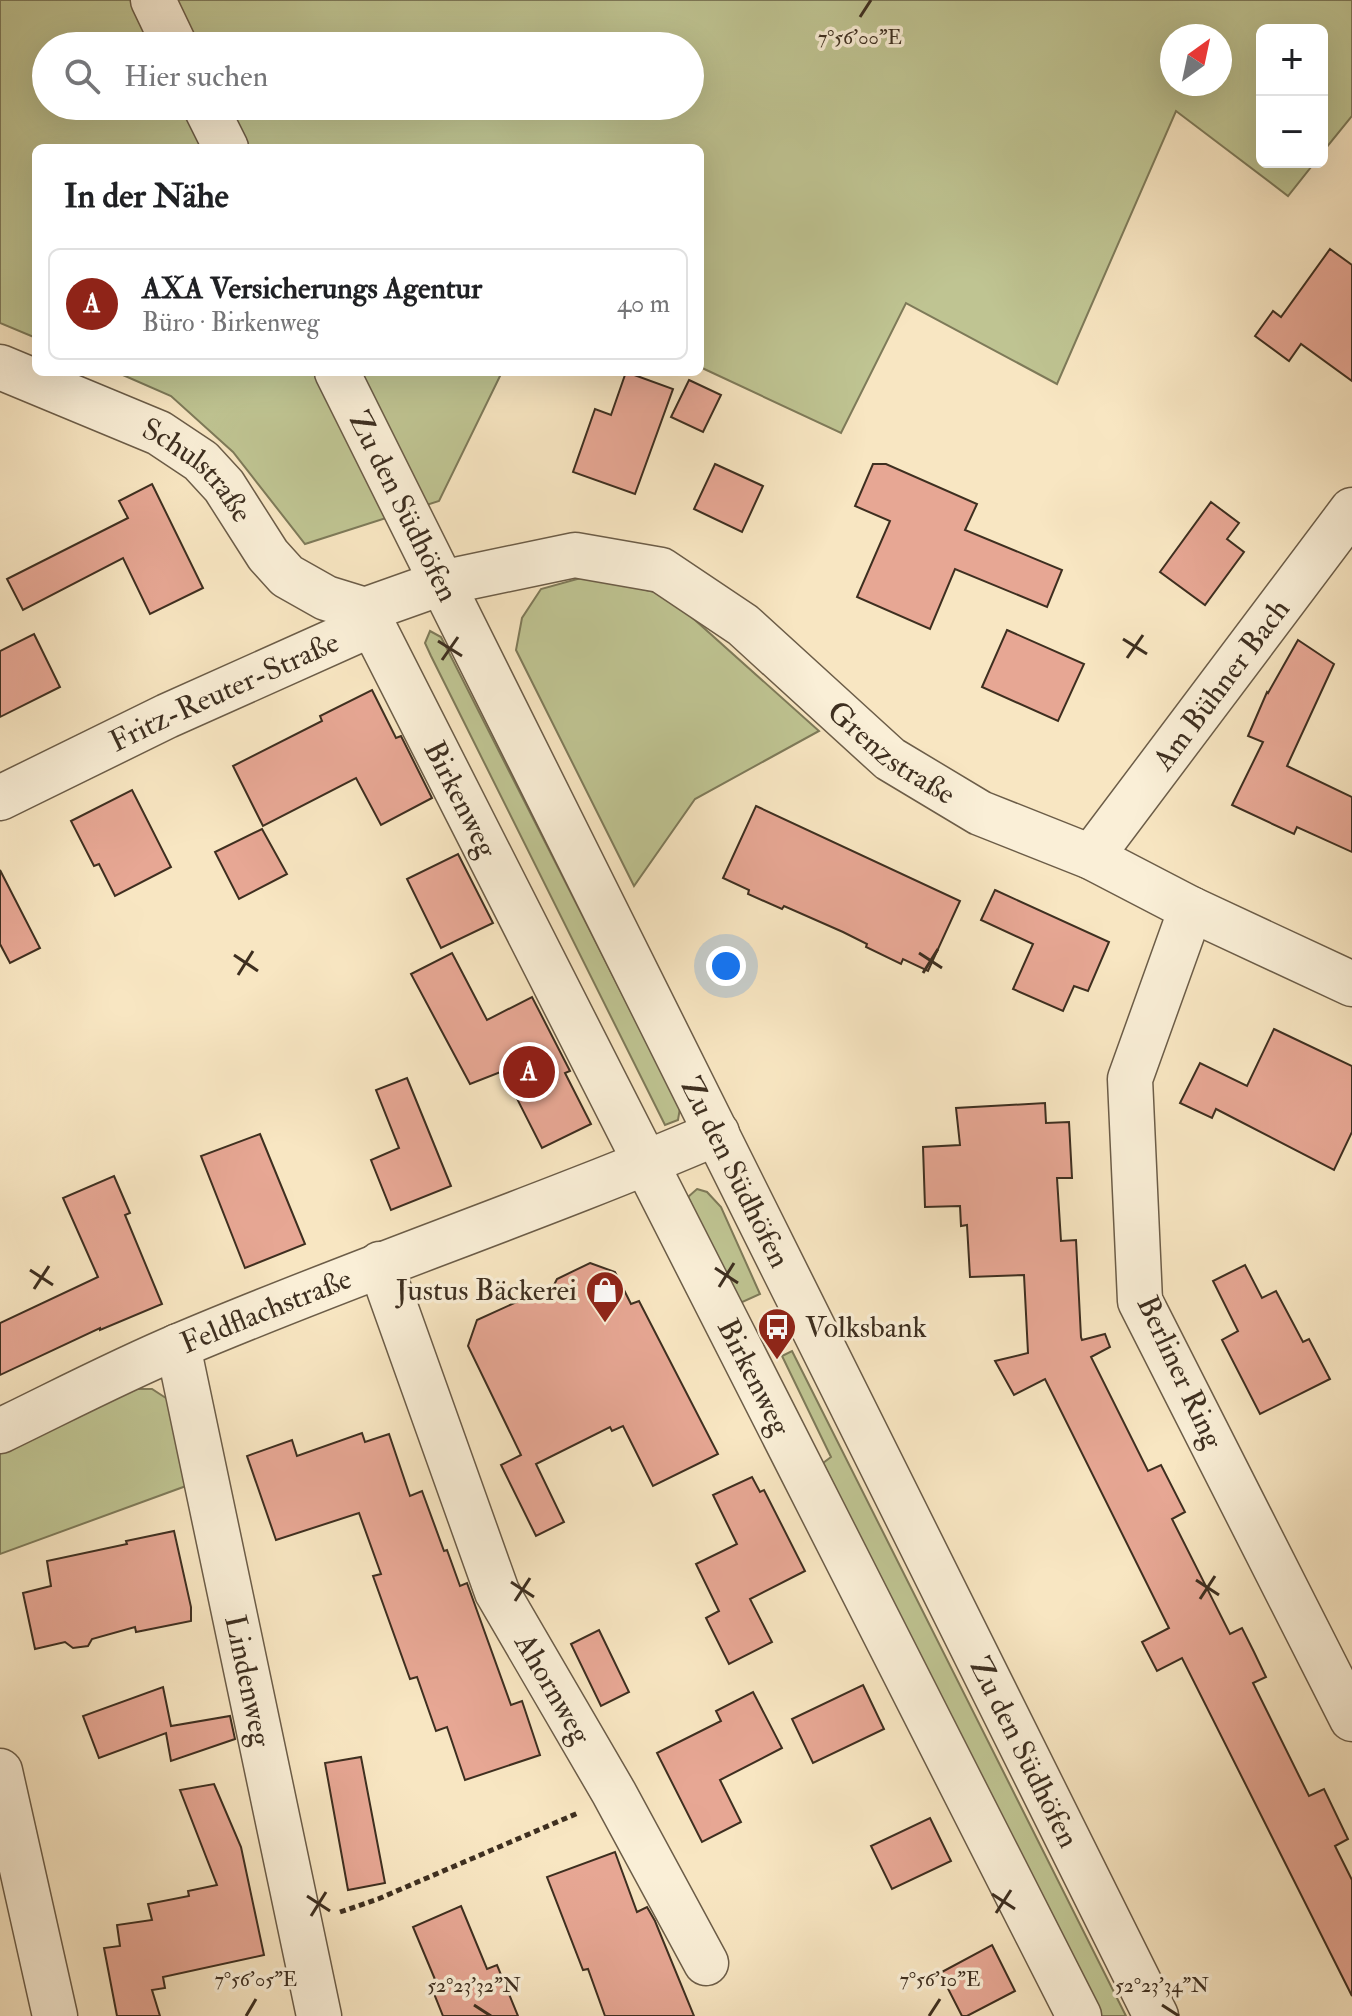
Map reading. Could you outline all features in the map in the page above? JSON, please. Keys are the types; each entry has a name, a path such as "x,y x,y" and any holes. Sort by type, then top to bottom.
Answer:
{"street":[{"path":"153,0 168,32"},
{"path":"212,120 224,144"},
{"name":"Schulstraße","path":"0,367 159,433 201,461 224,486 268,555 287,576 326,598 365,610"},
{"name":"Zu den Südhöfen","path":"339,376 1156,2016"},
{"name":"Am Bühner Bach","path":"1091,857 1351,512"},
{"name":"Grenzstraße","path":"441,583 575,555 661,570 743,625 890,759 980,813 1091,857 1191,909 1352,984"},
{"name":"Fritz-Reuter-Straße","path":"0,798 167,716 359,630 365,610 441,583"},
{"name":"Birkenweg","path":"365,610 1079,2016"},
{"name":"Berliner Ring","path":"1191,909 1130,1079 1140,1301 1352,1719"},
{"name":"Feldflachstraße","path":"0,1431 178,1346 717,1133"},
{"name":"Ahornweg","path":"380,1264 497,1592 614,1793 706,1963"},
{"name":"Lindenweg","path":"178,1346 319,2016"},
{"path":"0,1771 55,2016"}],"path":[{"path":"300,1925 406,1888 565,1820 614,1793"}],"green space":[{"path":"0,0 1352,0 1352,116 1328,146 1328,24 1256,24 1256,168 1310,168 1288,196 1176,111 1057,384 906,303 841,433 704,369 704,144 32,144 32,336 0,323"},
{"path":"125,376 500,376 439,501 305,544 233,452 171,396"},
{"path":"588,576 667,595 819,731 695,799 634,886 516,650 522,618 541,589"},
{"path":"430,631 441,637 680,1108 678,1120 665,1125 431,656 425,643"},
{"path":"697,1189 707,1192 721,1207 760,1294 738,1304 688,1197"},
{"path":"792,1351 1126,2016 1095,2016 823,1463 831,1457 782,1356"},
{"path":"129,1389 152,1389 172,1402 186,1486 0,1554 0,1448"}],"building":[{"path":"1330,249 1352,265 1352,381 1301,344 1289,361 1255,336 1273,311 1281,317"},
{"path":"625,376 637,376 673,389 635,494 573,472 595,409 611,415"},
{"path":"689,380 721,395 703,432 671,417"},
{"path":"715,464 763,486 742,532 694,509"},
{"path":"873,464 886,464 977,504 965,530 1062,570 1047,607 955,569 930,629 857,597 890,521 855,506"},
{"path":"152,484 203,588 150,614 123,558 23,610 7,579 128,518 119,501"},
{"path":"1211,502 1239,523 1227,539 1244,552 1205,605 1160,572"},
{"path":"1007,630 1084,664 1058,721 982,687"},
{"path":"34,634 60,687 0,717 0,651"},
{"path":"1298,640 1334,664 1287,766 1352,797 1352,852 1297,827 1294,834 1232,805 1263,742 1248,736 1267,692"},
{"path":"372,690 396,738 401,736 432,798 381,825 356,778 263,826 233,766 322,721 320,716"},
{"path":"132,790 171,867 115,896 99,864 94,866 71,821"},
{"path":"756,806 960,901 928,971 903,959 901,964 843,932 748,894 749,890 723,878"},
{"path":"262,829 287,874 239,899 215,852"},
{"path":"458,854 493,923 441,948 407,879"},
{"path":"0,870 40,948 10,963 0,944"},
{"path":"995,890 1109,942 1088,991 1074,986 1063,1011 1013,989 1033,944 981,920"},
{"path":"452,953 487,1020 532,997 570,1071 565,1073 591,1124 542,1148 503,1071 470,1084 411,974"},
{"path":"1274,1029 1352,1066 1352,1132 1334,1170 1216,1109 1212,1118 1180,1103 1200,1063 1247,1086"},
{"path":"407,1078 451,1186 391,1210 371,1160 399,1148 376,1090"},
{"path":"1045,1103 1046,1123 1069,1122 1072,1178 1057,1178 1061,1241 1076,1240 1082,1340 1105,1334 1110,1347 1091,1357 1148,1471 1161,1465 1185,1512 1172,1519 1230,1634 1242,1628 1254,1652 1266,1677 1253,1683 1309,1796 1324,1789 1348,1839 1335,1846 1352,1880 1352,1996 1182,1658 1157,1671 1142,1642 1169,1628 1045,1379 1014,1395 995,1361 1028,1353 1024,1275 970,1277 967,1225 961,1226 960,1206 925,1207 923,1147 960,1145 956,1108"},
{"path":"260,1134 305,1244 245,1268 201,1156"},
{"path":"114,1176 130,1213 125,1215 162,1304 100,1328 0,1375 0,1323 98,1277 63,1198"},
{"path":"590,1263 615,1272 631,1304 639,1301 718,1454 653,1486 623,1426 612,1431 610,1427 536,1464 564,1522 536,1536 501,1465 521,1455 468,1346 477,1320 554,1285 557,1279"},
{"path":"1245,1265 1262,1298 1276,1291 1303,1342 1309,1339 1330,1379 1260,1414 1222,1340 1238,1331 1213,1281"},
{"path":"362,1433 365,1442 389,1434 410,1496 422,1491 460,1586 467,1583 511,1705 522,1701 540,1755 465,1780 447,1727 436,1731 417,1677 410,1679 373,1576 381,1574 359,1513 276,1540 247,1456 292,1440 297,1456"},
{"path":"752,1477 760,1492 764,1490 805,1571 750,1599 772,1642 729,1664 706,1618 719,1611 696,1564 737,1544 713,1495"},
{"path":"174,1531 191,1607 191,1621 136,1632 135,1627 92,1639 88,1646 73,1648 65,1642 35,1649 23,1593 51,1586 47,1561"},
{"path":"599,1630 629,1692 601,1706 571,1644"},
{"path":"863,1685 884,1729 813,1763 792,1719"},
{"path":"163,1687 171,1726 230,1716 235,1739 171,1761 166,1733 99,1758 83,1716"},
{"path":"753,1692 782,1748 720,1780 741,1822 702,1842 657,1753 721,1721 716,1711"},
{"path":"361,1757 385,1883 348,1890 325,1763"},
{"path":"214,1784 241,1847 264,1955 163,1977 165,1988 152,1990 160,2016 117,2016 104,1948 120,1946 117,1925 152,1920 148,1904 189,1896 188,1891 217,1885 180,1790"},
{"path":"930,1818 951,1861 892,1889 871,1846"},
{"path":"615,1852 637,1912 647,1907 655,1921 694,2016 605,2016 588,1969 583,1970 547,1877"},
{"path":"461,1906 487,1969 497,1965 518,2016 443,2016 433,1991 439,1989 413,1927"},
{"path":"992,1945 1015,1991 962,2016 940,1973"}],"place":[{"name":"AXA Versicherungs Agentur","path":"529,1072"},
{"name":"Justus Bäckerei","path":"605,1324"},
{"name":"Volksbank","path":"777,1361"}]}
